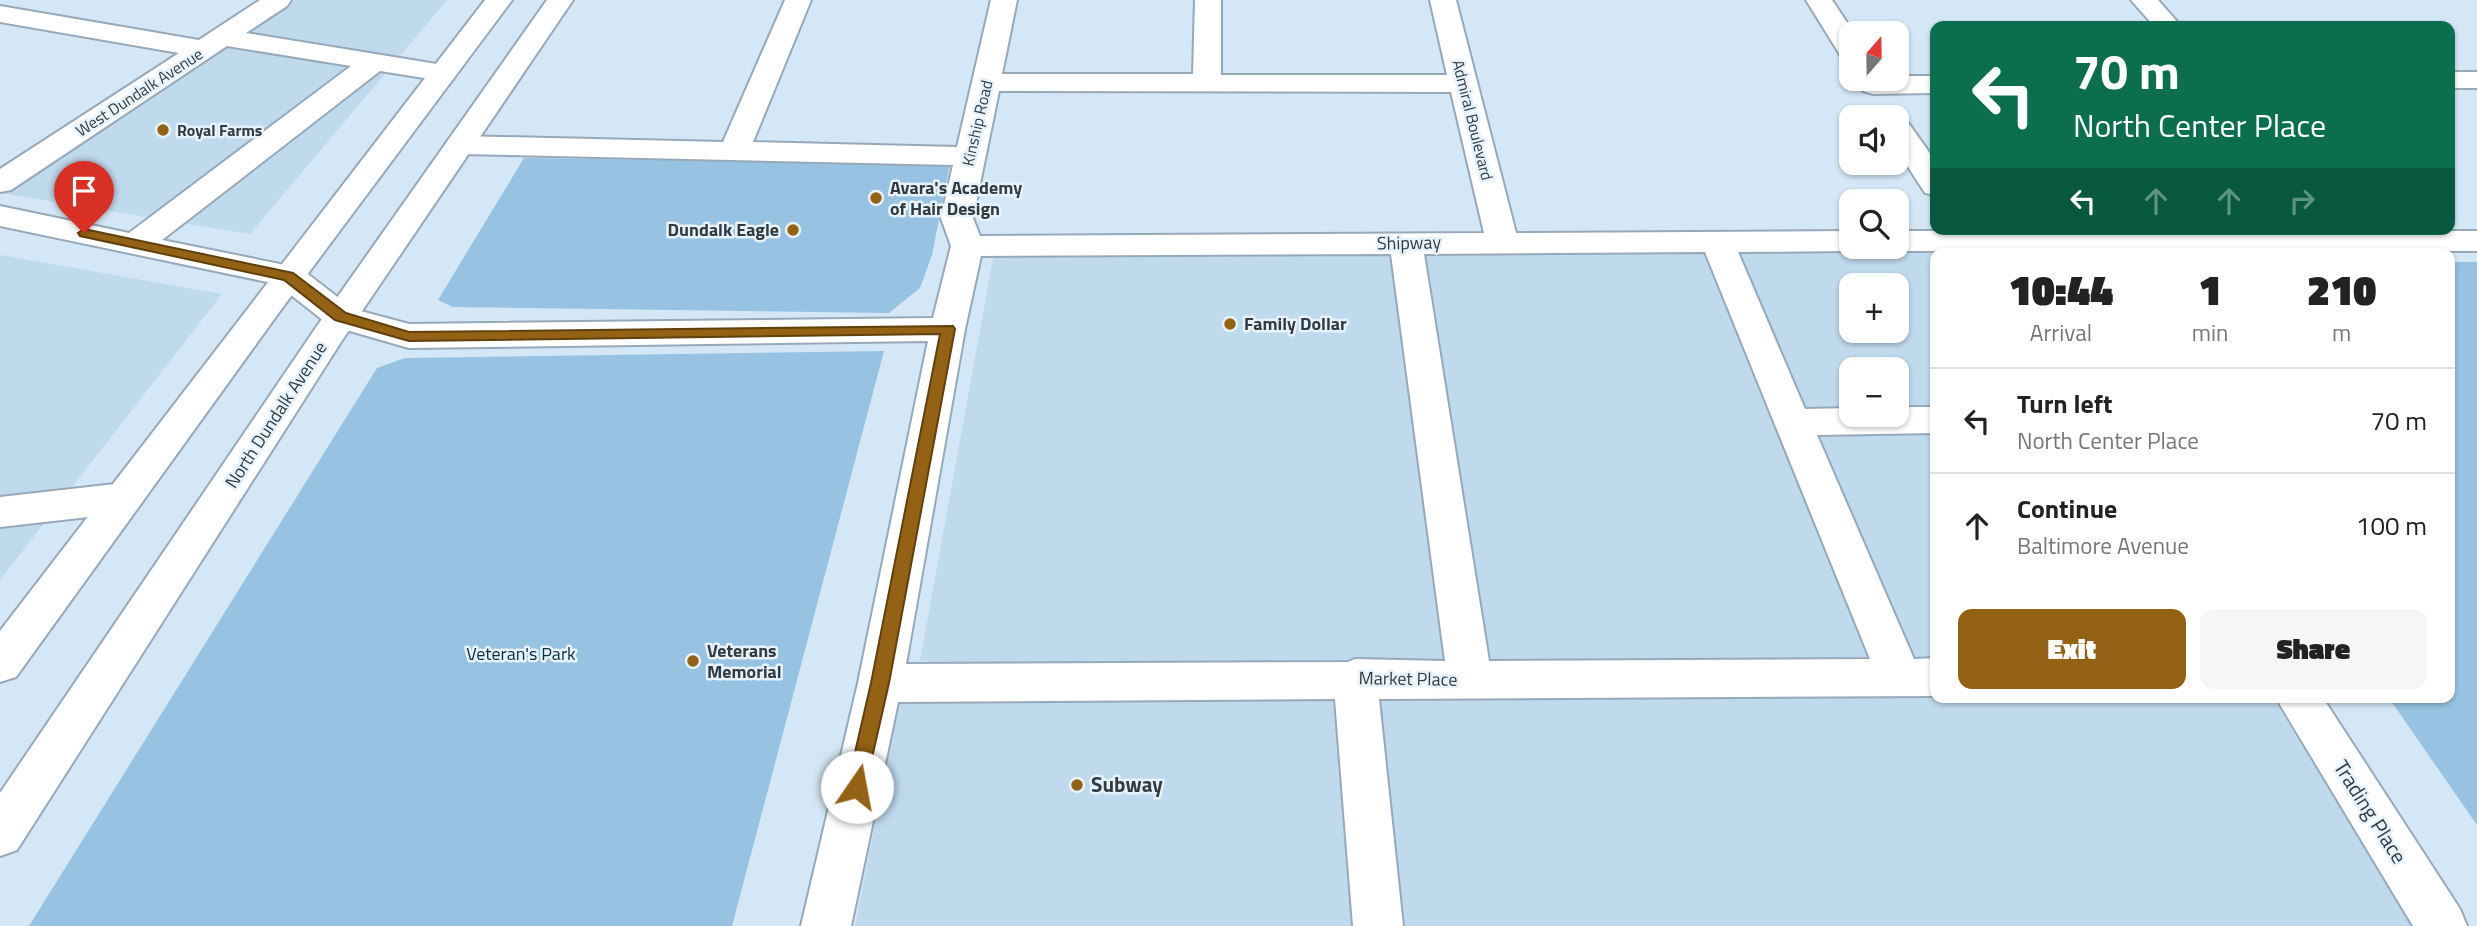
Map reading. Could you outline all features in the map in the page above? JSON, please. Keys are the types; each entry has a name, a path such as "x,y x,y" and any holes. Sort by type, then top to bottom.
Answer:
{"street":[{"name":"West Dundalk Avenue","path":"0,183 278,0"},
{"path":"0,664 288,276 499,0"},
{"name":"North Dundalk Avenue","path":"0,834 341,317 559,0"},
{"path":"734,152 798,0"},
{"name":"Kinship Road","path":"967,246 957,218 968,156 1004,0"},
{"path":"1207,83 1208,0"},
{"name":"Admiral Boulevard","path":"1443,0 1502,241"},
{"path":"1819,0 1839,32"},
{"path":"2144,0 2163,21"},
{"path":"0,14 443,73"},
{"path":"137,243 375,62"},
{"path":"2455,80 2477,80"},
{"path":"987,82 1465,84"},
{"path":"1909,83 1930,84"},
{"path":"460,145 968,156"},
{"path":"1909,145 1930,177"},
{"path":"2,218 137,243 288,276 341,317 409,336 948,329"},
{"path":"1909,239 1968,235 2013,247 2361,235 2477,241"},
{"name":"Shipway","path":"967,246 1839,241"},
{"path":"1717,242 1793,422 1918,677"},
{"path":"1406,243 1470,680"},
{"path":"826,926 880,683 948,329 967,246"},
{"path":"1793,422 1930,420"},
{"path":"0,512 124,498"},
{"name":"Market Place","path":"880,683 1355,678 1470,680 1918,677"},
{"path":"1355,678 1378,926"},
{"name":"Trading Place","path":"2301,703 2442,926"}],"shaded area":[{"path":"295,0 447,0 250,234 1,193"},
{"path":"1839,251 1839,259 1909,259 1909,251 1930,251 1930,703 2276,703 2412,926 855,926 900,696 924,696 930,661 920,661 994,253"},
{"path":"0,255 222,294 0,580"}],"green space":[{"path":"524,158 950,164 932,255 920,288 889,313 453,307 438,300"},
{"path":"2455,262 2477,262 2477,825 2392,703 2455,703"},
{"name":"Veteran's Park","path":"884,351 732,926 29,926 377,368 405,358"}],"place":[{"name":"Royal Farms","path":"163,130"},
{"name":"Avara's Academy of Hair Design","path":"876,198"},
{"name":"Dundalk Eagle","path":"793,230"},
{"name":"Family Dollar","path":"1230,324"},
{"name":"Veterans Memorial","path":"693,661"},
{"name":"Subway","path":"1077,785"}],"route":[{"path":"84,233 288,276 341,317 409,336 948,329 880,683 857,787"}]}
